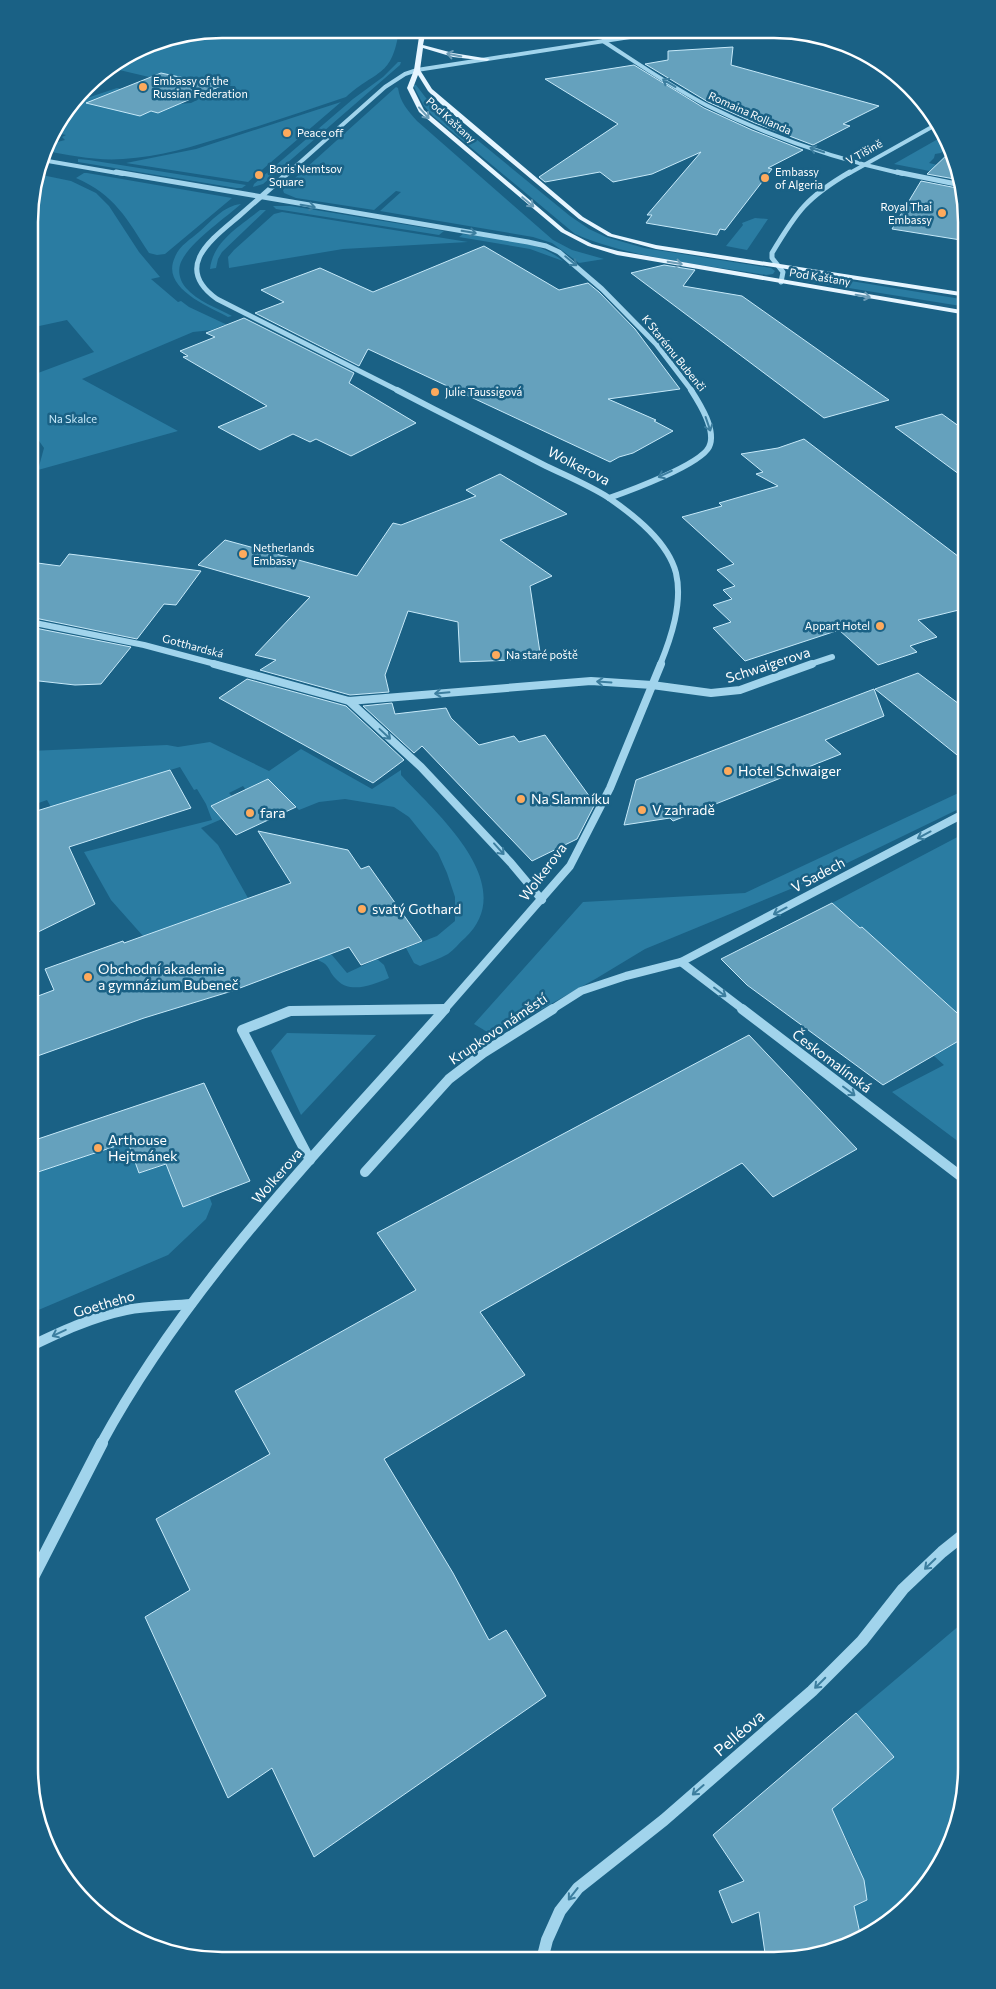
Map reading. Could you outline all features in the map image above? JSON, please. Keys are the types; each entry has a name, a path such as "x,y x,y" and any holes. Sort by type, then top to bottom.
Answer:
{"main road":[{"path":"417,70 422,38"},
{"path":"421,46 452,54 487,59"},
{"name":"Pod Kaštany","path":"417,70 430,90 443,103 542,184 574,213 599,230 623,239 656,247 958,294"},
{"name":"Pod Kaštany","path":"417,70 410,88 421,111 571,236 590,245 617,253 958,312"}],"street":[{"path":"47,161 260,197 385,87 405,74 417,70 632,38"},
{"name":"Romaina Rollanda","path":"603,41 708,105 774,136 864,164 955,185"},
{"name":"V Tišině","path":"781,282 783,272 772,258 772,253 795,216 812,197 824,187 932,127"},
{"name":"K Starému Bubenči","path":"260,197 528,242 547,247 561,254 624,308 687,383 709,423 712,439 707,451 700,457 609,498"},
{"name":"Wolkerova","path":"38,1568 117,1414 154,1356 191,1304 234,1249 310,1160 542,900 572,863 598,814 652,685 676,612 678,587 671,560 663,547 650,533 609,498 232,308 206,291 199,283 197,273 198,259 204,249 260,197"},
{"name":"Gotthardská","path":"38,624 144,645 349,701 590,681 652,685"},
{"name":"Schwaigerova","path":"652,685 695,692 740,690 832,657"},
{"name":"Gotthardská","path":"349,701 421,767 505,856 542,900"},
{"name":"V Sadech","path":"681,962 958,817"},
{"name":"Krupkovo náměstí","path":"365,1172 449,1080 483,1053 581,991 626,976 681,962"},
{"name":"Českomalínská","path":"681,962 958,1173"},
{"path":"310,1160 242,1030 290,1011 445,1009"},
{"name":"Goetheho","path":"38,1343 72,1327 126,1311 148,1307 191,1304"},
{"name":"Pelléova","path":"544,1952 547,1940 560,1911 578,1888 664,1820 812,1691 862,1641 903,1590 958,1539"}],"green space":[{"path":"398,38 392,57 382,71 346,97 259,126 204,143 150,156 103,159 51,152 55,143 65,140 62,137 66,135 60,134 86,96 90,97 117,88 121,89 130,107 158,113 177,104 191,103 199,99 196,96 211,93 231,94 237,91 235,86 218,86 159,76 149,77 118,70 140,56 162,47 198,39"},
{"path":"398,62 401,62 400,65 263,184 253,187 254,184 353,99 383,77"},
{"path":"413,85 416,85 426,98 570,216 589,229 606,237 644,248 771,268 775,271 773,274 766,275 668,260 619,249 575,234 433,116 424,106"},
{"path":"396,87 405,106 417,121 553,240 572,250 604,259 579,263 552,243 533,237 380,211 401,192 396,191 374,210 296,198 284,193 285,187"},
{"path":"341,102 248,182 126,163 196,149"},
{"path":"939,138 944,150 935,154 929,163 951,168 952,175 894,164"},
{"path":"78,159 246,185 242,188 236,188 78,162"},
{"path":"84,173 232,198 165,254 157,255 149,253 127,219 110,200 101,192 76,178"},
{"name":"Na Skalce","path":"44,175 71,181 96,193 109,206 139,252 160,277 151,279 178,302 181,301 189,307 236,329 224,325 212,330 193,332 82,379 178,431 38,470 44,448 38,439 38,373 94,352 67,320 38,326 38,210"},
{"path":"241,204 209,230 186,253 179,271 180,278 191,293 232,316 228,317 198,301 180,287 174,278 172,268 179,249 223,211"},
{"path":"273,206 291,206 444,231 439,235 276,209"},
{"path":"260,210 266,210 222,252 216,268 210,269 216,250 222,242 236,228"},
{"path":"282,212 468,242 343,249 229,268 228,257 234,250 274,214"},
{"path":"755,218 768,219 747,250 726,246 743,225 742,223"},
{"path":"463,234 529,244 553,254 563,261 530,249 459,237"},
{"path":"802,273 958,299 958,306 799,280 794,277 796,274"},
{"path":"210,742 269,771 301,749 372,789 401,770 401,775 451,829 467,851 479,873 484,896 480,917 465,938 448,954 420,966 414,963 406,948 437,936 455,921 455,897 438,853 409,817 394,807 345,799 319,802 299,810 268,779 246,790 243,786 229,793 232,796 211,806 222,819 201,828 218,845 248,898 143,936 111,900 84,852 212,820 206,804 197,789 194,790 180,767 51,807 47,800 38,803 38,751 167,745 178,747"},
{"path":"958,793 958,809 810,881 645,949 494,1036 474,1024 583,902 745,893"},
{"path":"958,837 958,1014 862,927 860,928 832,903"},
{"path":"297,929 332,955 347,973 377,959 384,965 389,978 362,987 348,987 342,984 327,965 315,959"},
{"path":"287,1033 376,1035 301,1115 271,1051"},
{"path":"958,1041 958,1141 892,1092 944,1065 934,1056"},
{"path":"128,1142 139,1173 166,1165 169,1171 177,1168 209,1196 212,1204 206,1219 168,1255 38,1310 38,1172"},
{"path":"958,1627 958,1779 949,1827 940,1849 913,1889 896,1906 859,1931 854,1906 867,1900 865,1889 858,1865 848,1842 828,1812 894,1757 856,1713"}],"building":[{"path":"733,47 731,65 879,106 843,124 850,126 813,145 755,123 708,102 645,64 668,60 668,51"},
{"path":"634,65 704,108 752,130 803,150 768,168 772,169 725,230 720,229 717,235 646,223 652,215 647,215 701,152 652,174 613,182 600,172 545,182 539,177 618,124 545,79"},
{"path":"161,73 221,86 158,113 151,111 140,116 86,103"},
{"path":"946,156 953,179 927,174"},
{"path":"921,181 955,188 958,210 958,240 892,229"},
{"path":"484,246 559,290 588,283 599,292 635,329 680,389 608,399 656,420 654,421 673,431 633,453 610,462 368,349 359,366 255,313 284,302 261,290 320,268 373,292"},
{"path":"664,265 695,270 683,286 742,296 889,400 824,418 631,273"},
{"path":"244,318 354,373 349,383 416,423 351,456 316,439 310,442 293,434 260,450 218,427 267,406 183,357 188,356 180,351 215,337 206,333"},
{"path":"942,414 958,426 958,473 895,427"},
{"path":"804,439 958,556 958,610 918,620 937,637 910,646 917,652 878,665 839,630 745,661 713,628 731,622 713,605 732,599 723,590 735,586 717,570 734,564 682,517 722,506 719,503 778,486 756,474 763,472 741,454 778,448"},
{"path":"500,474 567,514 500,540 552,576 530,586 541,659 460,662 458,622 408,611 385,675 389,692 350,695 260,670 276,660 255,655 310,597 198,565 225,540 357,576 393,523 401,525 476,496 466,490"},
{"path":"69,554 201,571 176,605 164,604 137,639 38,619 38,563 60,566"},
{"path":"38,629 131,647 101,684 75,685 38,681"},
{"path":"918,673 958,703 958,756 875,689"},
{"path":"247,679 346,706 404,760 373,783 219,698"},
{"name":"Hotel Schwaiger","path":"874,689 884,716 825,740 841,754 673,821 670,818 624,825 636,780"},
{"path":"392,703 395,714 446,708 451,718 479,745 514,736 519,742 545,735 595,804 577,839 532,861 422,746 414,753 363,706"},
{"path":"170,770 191,808 69,847 95,904 38,932 38,811"},
{"name":"fara","path":"268,779 296,807 236,835 211,806"},
{"path":"258,831 348,850 361,869 369,866 422,941 361,965 349,947 232,991 144,1018 38,1056 38,996 54,990 45,969 123,941 124,943 291,883"},
{"path":"832,903 860,928 862,927 958,1014 958,1041 883,1085 747,985 721,959"},
{"path":"749,1035 857,1149 773,1197 742,1163 480,1312 525,1375 384,1459 453,1573 489,1640 506,1630 546,1696 314,1857 272,1768 228,1798 145,1617 190,1590 156,1519 270,1454 235,1391 416,1290 377,1233"},
{"path":"204,1083 250,1181 183,1207 166,1164 139,1173 128,1142 38,1172 38,1139"},
{"path":"856,1713 894,1757 832,1809 864,1880 867,1900 854,1906 859,1931 856,1933 834,1942 810,1948 765,1952 759,1912 732,1923 719,1891 744,1881 713,1835"}],"place":[{"name":"Embassy of the Russian Federation","path":"143,87"},
{"name":"Peace off","path":"287,133"},
{"name":"Boris Nemtsov Square","path":"259,175"},
{"name":"Embassy of Algeria","path":"765,178"},
{"name":"Royal Thai Embassy","path":"942,213"},
{"name":"Julie Taussigová","path":"435,392"},
{"name":"Netherlands Embassy","path":"243,554"},
{"name":"Appart Hotel","path":"880,626"},
{"name":"Na staré poště","path":"496,655"},
{"name":"Hotel Schwaiger","path":"728,771"},
{"name":"Na Slamníku","path":"521,799"},
{"name":"V zahradě","path":"642,810"},
{"name":"fara","path":"250,813"},
{"name":"svatý Gothard","path":"362,909"},
{"name":"Obchodní akademie a gymnázium Bubeneč","path":"88,977"},
{"name":"Arthouse Hejtmánek","path":"98,1148"}]}
